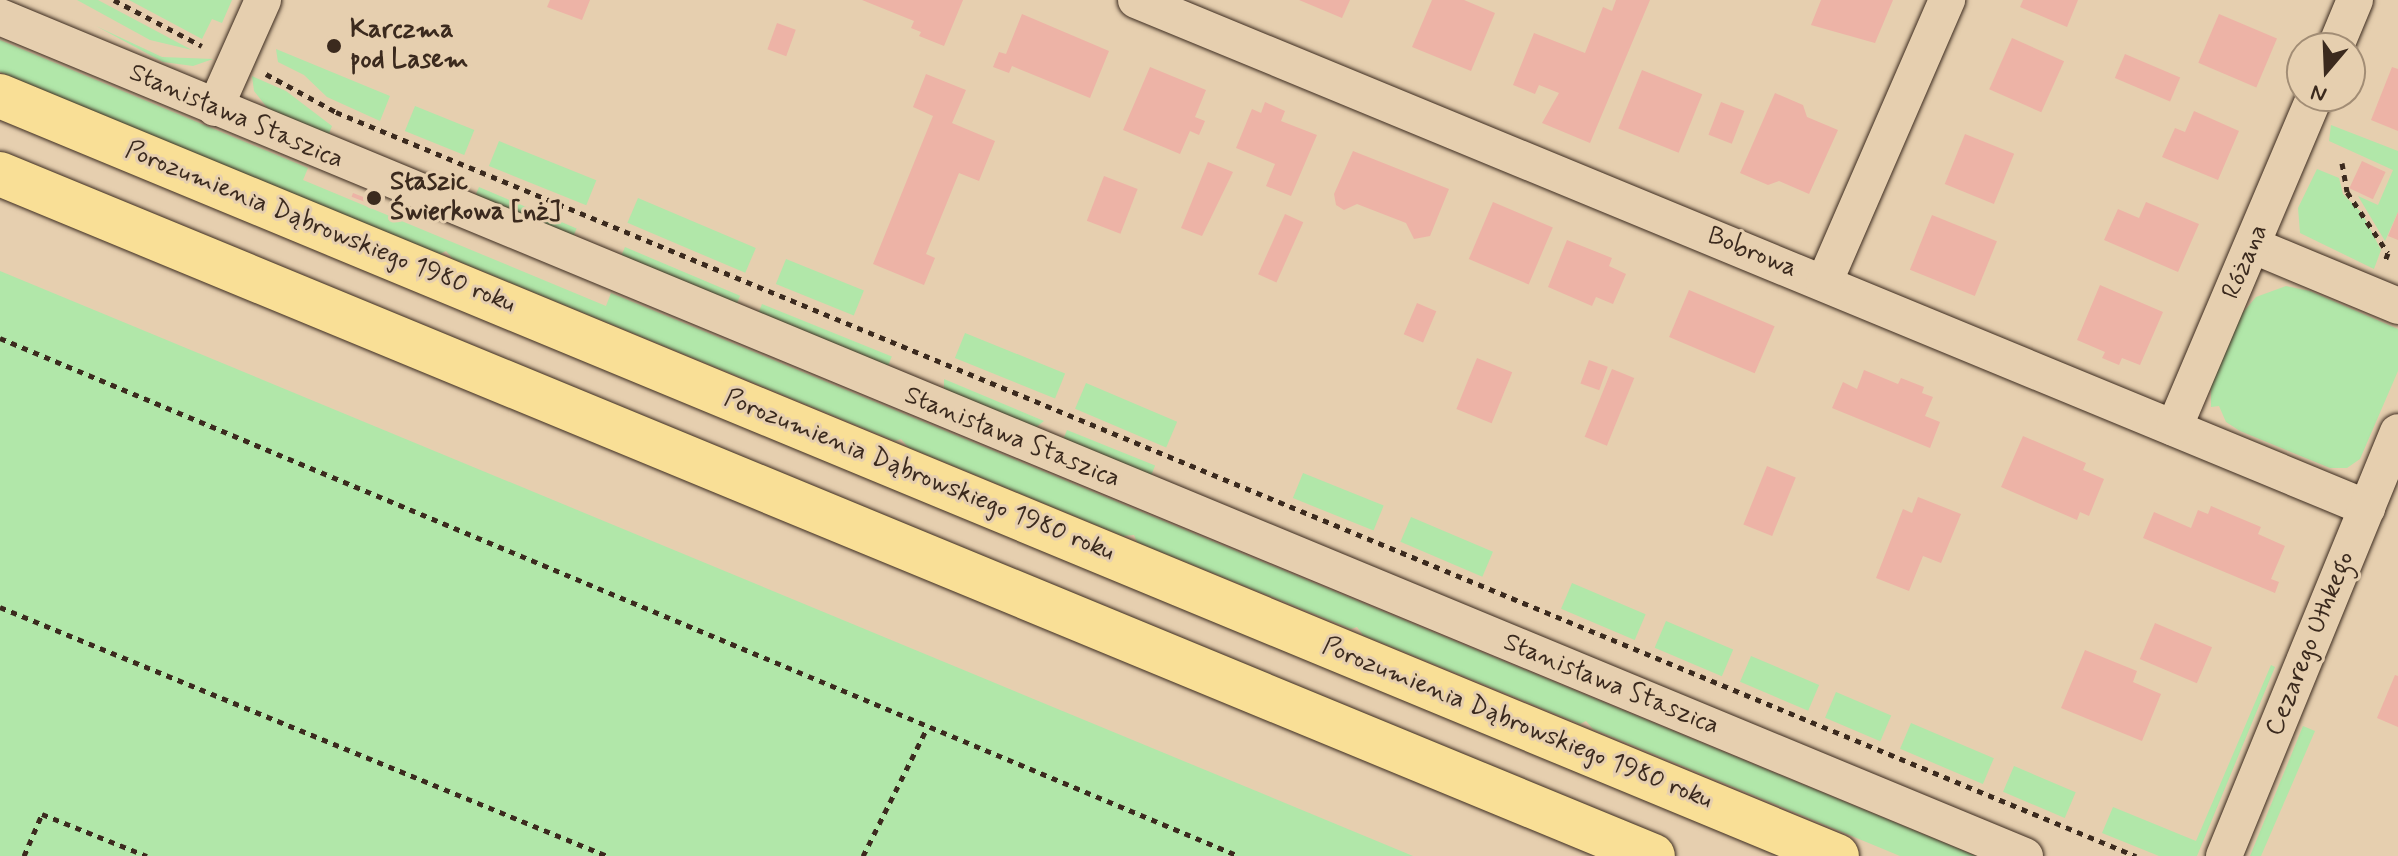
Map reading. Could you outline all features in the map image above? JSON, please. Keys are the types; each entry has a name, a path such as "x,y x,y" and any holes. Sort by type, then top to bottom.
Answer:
{"main road":[{"name":"Porozumienia Dąbrowskiego 1980 roku","path":"0,96 1837,856"},
{"path":"0,174 1653,856"}],"street":[{"path":"215,108 263,0"},
{"path":"1824,283 1947,0"},
{"path":"2342,32 2355,0"},
{"name":"Bobrowa","path":"1155,4 2367,508"},
{"name":"Stanisława Staszica","path":"0,17 2025,856"},
{"name":"Różana","path":"2174,428 2308,112"},
{"path":"2254,246 2384,301"},
{"name":"Cezarego Uthkego","path":"2224,856 2398,432"}],"path":[{"path":"114,0 208,49"},
{"path":"253,68 336,112 2136,856"},
{"path":"2342,163 2347,192 2388,253 2384,301"},
{"path":"0,338 1239,856"},
{"path":"0,607 607,856"},
{"path":"863,856 927,728"},
{"path":"24,856 42,814 147,856"}],"green space":[{"path":"77,0 98,0 192,50 150,40"},
{"path":"129,0 232,0 222,23 212,19 202,39"},
{"path":"96,26 162,57 213,59 193,66 163,62"},
{"path":"0,40 308,168 303,180 606,306 611,293 1976,856 1900,856 1593,729 1586,721 1580,724 1363,635 1357,627 1351,629 1137,542 1134,535 1123,536 908,447 901,439 895,441 453,259 446,251 440,254 224,166 0,72"},
{"path":"276,49 390,96 380,121 327,97 304,75 278,62"},
{"path":"252,76 286,91 332,126 328,136 269,110 254,91"},
{"path":"415,106 474,130 464,155 405,131"},
{"path":"2331,125 2398,151 2398,212 2385,241 2358,196 2378,205 2393,170 2329,141"},
{"path":"499,141 596,180 586,205 489,166"},
{"path":"2317,169 2339,178 2343,194 2362,213 2381,250 2374,269 2300,233 2298,208"},
{"path":"479,187 577,228 572,239 475,197"},
{"path":"638,198 756,248 745,273 627,223"},
{"path":"625,247 740,296 735,307 620,258"},
{"path":"786,259 864,290 854,316 776,284"},
{"path":"0,271 1413,856 0,856"},
{"path":"2286,286 2310,291 2398,329 2398,371 2360,459 2347,468 2330,468 2240,431 2226,422 2219,406 2211,407 2211,385 2240,316 2256,297"},
{"path":"762,304 892,356 888,367 758,314"},
{"path":"965,333 1065,373 1055,398 955,358"},
{"path":"944,379 1044,421 1035,428 944,391"},
{"path":"1086,383 1177,422 1166,447 1075,409"},
{"path":"1067,430 1155,466 1151,476 1063,440"},
{"path":"1303,473 1384,506 1374,531 1293,498"},
{"path":"1411,517 1493,552 1482,577 1400,542"},
{"path":"1572,583 1646,614 1635,640 1561,609"},
{"path":"1666,621 1733,650 1722,676 1655,648"},
{"path":"1751,656 1819,685 1808,711 1740,682"},
{"path":"2271,665 2275,667 2197,856 2159,856 2102,833 2113,807 2196,841"},
{"path":"1836,692 1891,715 1880,741 1825,718"},
{"path":"1911,723 1994,758 1983,784 1900,749"},
{"path":"2303,726 2315,731 2261,856 2250,856"},
{"path":"2014,766 2076,792 2065,818 2003,792"}],"building":[{"path":"550,0 590,0 582,20 547,7"},
{"path":"862,0 963,0 944,46 919,36 921,32 911,28 914,21"},
{"path":"1299,0 1350,0 1342,18"},
{"path":"1432,0 1464,0 1495,13 1471,71 1412,47"},
{"path":"1616,0 1650,0 1590,143 1542,123 1559,93 1539,85 1535,94 1513,85 1534,33 1585,53 1603,7 1612,11"},
{"path":"1821,0 1893,0 1875,43 1811,25"},
{"path":"2023,0 2078,0 2067,27 2020,7"},
{"path":"1022,14 1109,51 1090,98 1012,66 1009,73 993,67 999,52 1006,54"},
{"path":"2219,14 2277,39 2256,87 2198,63"},
{"path":"777,23 796,30 786,56 767,49"},
{"path":"2012,38 2064,61 2041,112 1989,89"},
{"path":"2125,54 2180,77 2170,101 2115,78"},
{"path":"1150,67 1206,90 1195,117 1205,121 1199,135 1190,131 1180,154 1123,130"},
{"path":"2392,67 2398,69 2398,131 2371,120"},
{"path":"1642,70 1702,94 1679,153 1618,128"},
{"path":"926,74 966,90 952,123 995,141 979,181 959,173 926,254 935,258 924,285 873,264 933,116 913,107"},
{"path":"1775,93 1803,105 1807,117 1838,130 1809,194 1779,181 1768,185 1740,173"},
{"path":"1265,102 1285,111 1281,121 1317,135 1291,196 1266,186 1275,164 1236,148 1252,109 1261,113"},
{"path":"1721,102 1744,111 1732,144 1708,135"},
{"path":"2194,111 2239,131 2218,180 2162,157 2175,128 2185,132"},
{"path":"1965,134 2014,154 1994,204 1945,184"},
{"path":"1353,151 1449,189 1430,236 1414,239 1406,223 1357,204 1344,210 1336,205 1334,194"},
{"path":"2362,161 2386,172 2373,199 2349,188"},
{"path":"1208,162 1233,172 1202,236 1181,228"},
{"path":"1104,176 1138,189 1120,234 1087,221"},
{"path":"353,193 376,202 375,206 352,197"},
{"path":"1493,202 1553,227 1529,284 1469,259"},
{"path":"2146,202 2199,224 2178,272 2104,240 2118,209 2139,218"},
{"path":"2398,212 2398,240 2388,236"},
{"path":"1285,214 1303,222 1276,282 1258,274"},
{"path":"1932,215 1997,241 1975,296 1910,270"},
{"path":"1567,240 1612,258 1609,266 1626,274 1613,304 1596,297 1592,306 1548,287"},
{"path":"2100,285 2163,312 2140,365 2122,358 2119,365 2102,358 2105,352 2077,340"},
{"path":"1689,290 1775,326 1755,373 1669,337"},
{"path":"1417,303 1436,311 1423,343 1404,334"},
{"path":"1477,358 1512,372 1492,423 1456,409"},
{"path":"1589,360 1608,367 1599,390 1580,383"},
{"path":"1612,369 1634,378 1607,446 1585,437"},
{"path":"1864,370 1898,384 1901,378 1924,387 1922,393 1933,397 1925,416 1940,422 1930,448 1832,408 1843,382 1857,389"},
{"path":"2023,436 2086,463 2083,470 2104,479 2089,516 2080,512 2077,520 2001,487"},
{"path":"1767,466 1796,478 1772,536 1743,524"},
{"path":"1918,497 1961,514 1941,563 1923,556 1909,591 1876,578 1903,509 1912,513"},
{"path":"2211,506 2261,527 2258,534 2285,546 2271,579 2279,582 2275,593 2143,538 2154,512 2191,528 2198,510 2208,514"},
{"path":"2155,623 2212,647 2197,683 2140,659"},
{"path":"2085,650 2137,671 2133,682 2161,694 2142,741 2061,708"},
{"path":"2395,675 2398,676 2398,727 2377,718"}],"place":[{"name":"Karczma pod Lasem","path":"334,46"},
{"name":"Staszic Świerkowa [nż]","path":"374,198"}]}
